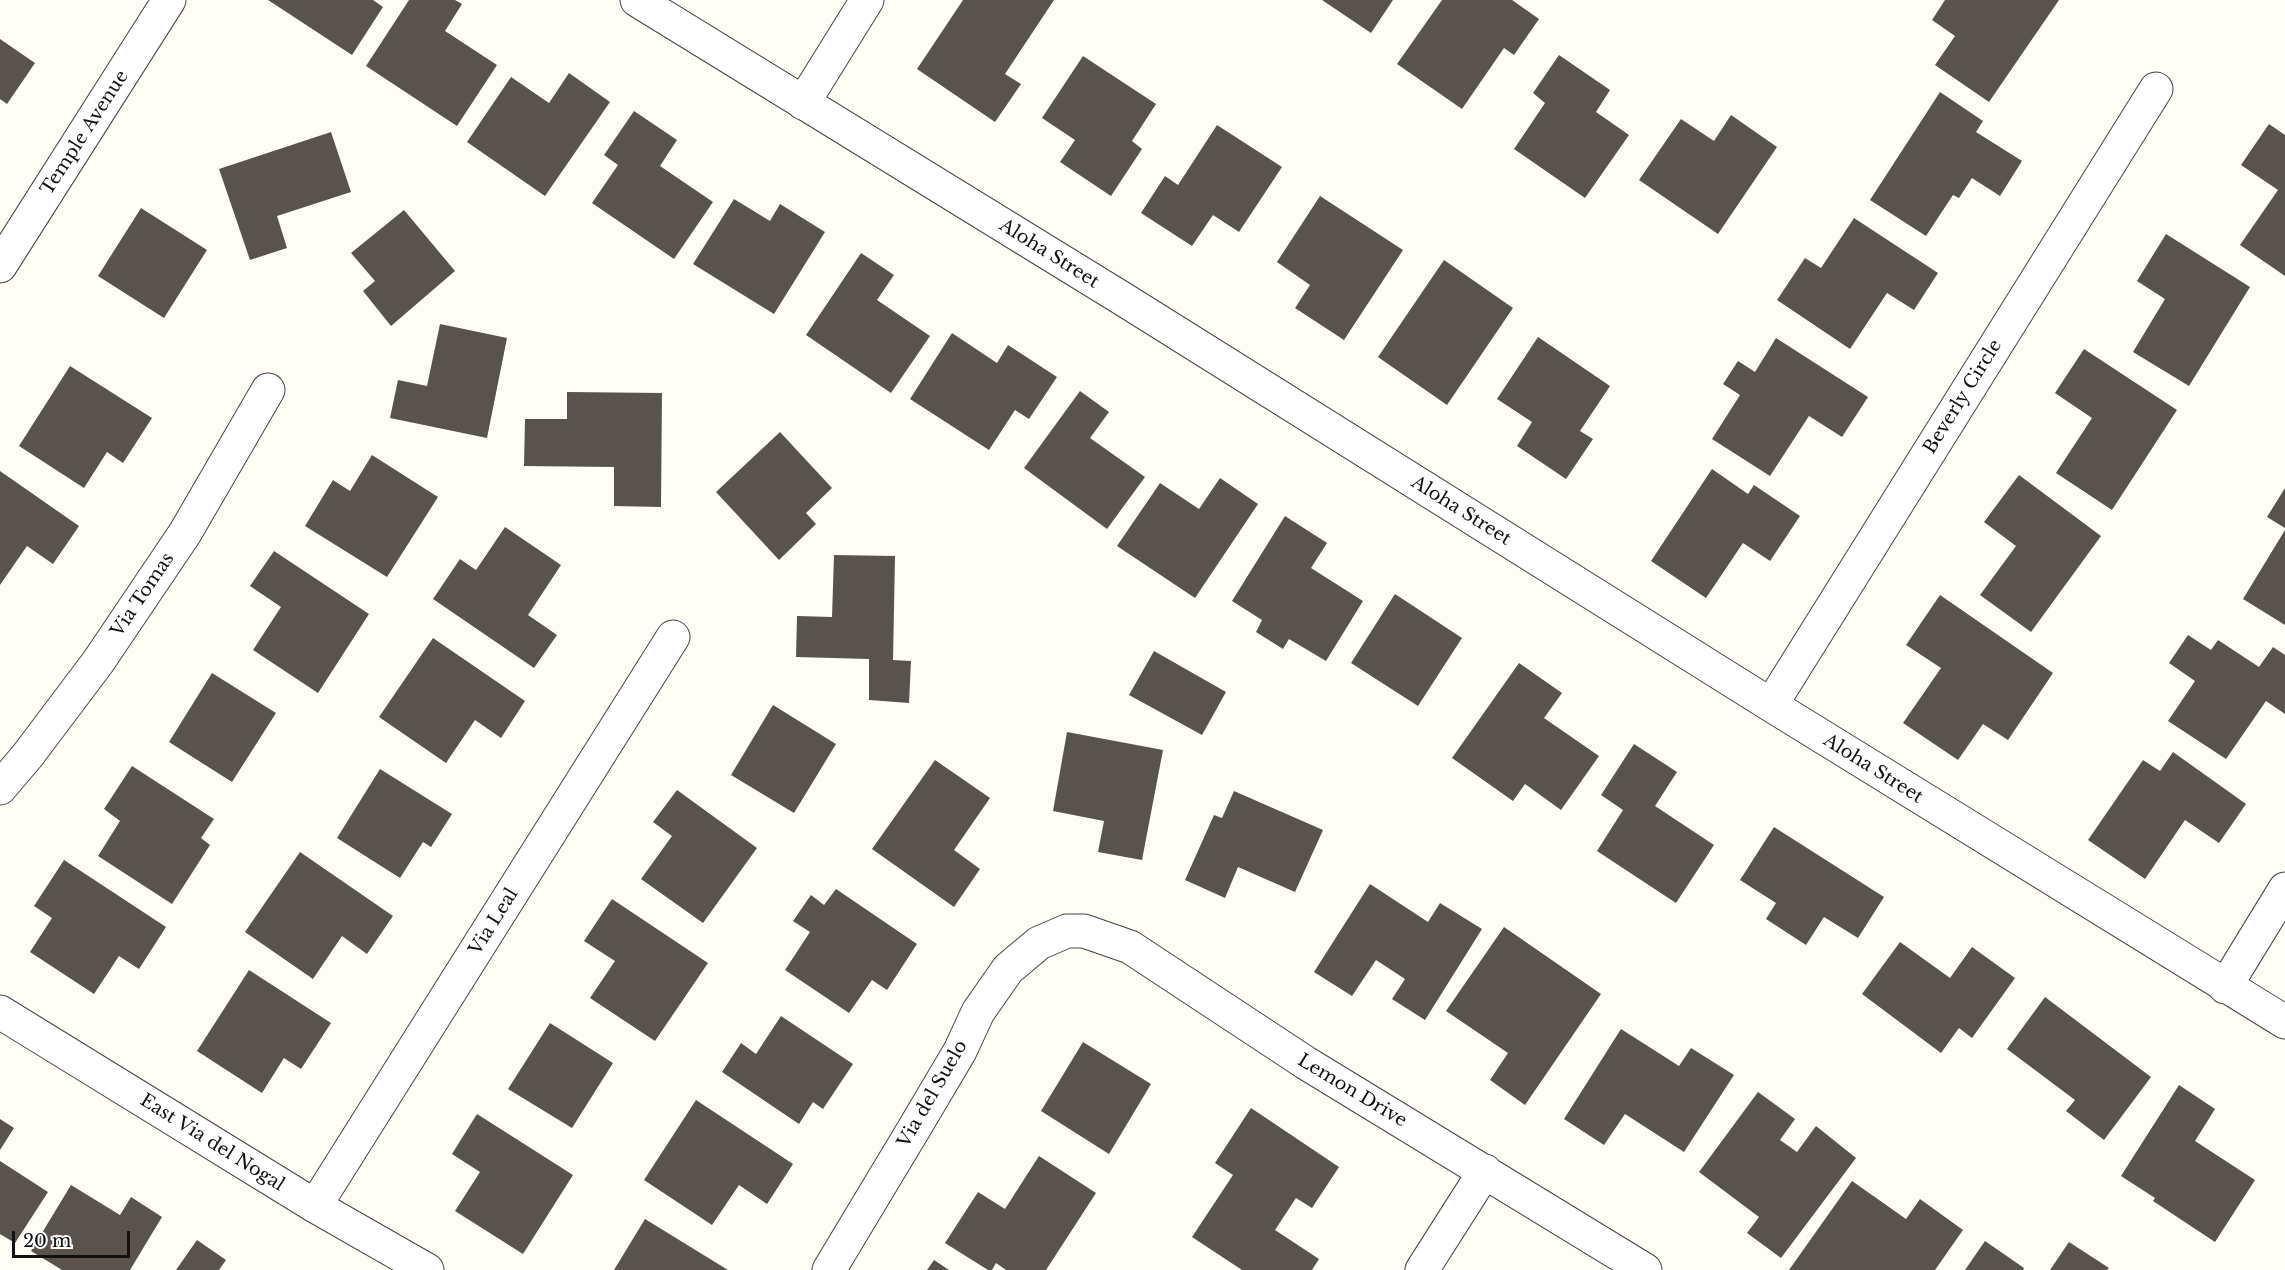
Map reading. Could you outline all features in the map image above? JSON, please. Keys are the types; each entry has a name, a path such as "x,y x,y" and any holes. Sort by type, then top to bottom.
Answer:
{"street":[{"name":"Temple Avenue","path":"0,266 169,0"},
{"name":"Aloha Street","path":"637,0 1123,299 1771,705 2285,1022"},
{"path":"803,102 867,0"},
{"name":"Beverly Circle","path":"1771,705 2156,89"},
{"name":"Via Tomas","path":"0,788 28,755 98,662 185,533 268,390"},
{"name":"Via Leal","path":"315,1206 674,637"},
{"path":"2225,987 2285,889"},
{"name":"Lemon Drive","path":"1055,935 1067,931 1084,931 1130,947 1306,1063 1645,1270"},
{"name":"Via del Suelo","path":"829,1270 960,1051 978,1012 1008,969 1039,943 1055,935"},
{"name":"East Via del Nogal","path":"0,1012 315,1206 427,1270"},
{"path":"1422,1270 1485,1171"}],"building":[{"path":"268,0 373,0 383,7 352,55"},
{"path":"409,0 455,0 462,4 445,31 497,65 457,126 366,66"},
{"path":"963,0 1054,0 1005,74 1021,84 995,122 917,69"},
{"path":"1322,0 1393,0 1371,33"},
{"path":"1442,0 1512,0 1539,19 1514,55 1504,48 1462,109 1397,64"},
{"path":"1945,0 2059,0 1989,102 1935,65 1955,36 1932,20"},
{"path":"0,39 35,63 7,104 0,99"},
{"path":"1559,55 1610,90 1596,112 1629,135 1585,198 1514,149 1545,103 1533,93"},
{"path":"1083,56 1156,104 1132,141 1142,149 1111,196 1060,162 1075,140 1042,118"},
{"path":"569,73 610,102 545,196 467,142 511,77 549,103"},
{"path":"1940,92 1983,121 1976,132 2022,161 2000,196 1972,178 1959,198 1953,195 1926,236 1870,200"},
{"path":"634,111 677,140 660,166 713,202 674,259 592,203 618,165 604,155"},
{"path":"1731,115 1777,147 1718,234 1639,180 1681,119 1714,141"},
{"path":"2269,124 2285,135 2285,276 2240,245 2278,190 2241,165"},
{"path":"1217,125 1282,167 1239,232 1213,215 1192,246 1141,213 1165,176 1178,185"},
{"path":"331,132 351,192 277,216 287,248 250,260 219,169"},
{"path":"1320,196 1403,250 1344,340 1295,308 1310,285 1277,262"},
{"path":"734,199 770,221 780,204 825,232 774,314 693,264"},
{"path":"141,208 207,250 164,318 98,276"},
{"path":"404,210 455,271 391,326 363,291 375,281 351,253"},
{"path":"1854,218 1938,273 1914,310 1887,293 1850,349 1777,300 1805,258 1821,268"},
{"path":"2166,234 2250,287 2189,386 2133,352 2165,299 2137,281"},
{"path":"861,253 894,275 877,300 930,336 891,393 806,335"},
{"path":"1444,260 1513,308 1447,405 1378,357"},
{"path":"440,324 507,338 487,438 390,418 398,380 427,386"},
{"path":"952,333 997,363 1008,345 1057,377 1029,419 1015,410 989,450 910,399"},
{"path":"1538,337 1610,386 1580,431 1593,439 1566,479 1517,446 1532,422 1497,399"},
{"path":"1776,338 1868,397 1842,437 1809,416 1770,476 1712,439 1740,395 1723,384 1738,361 1755,372"},
{"path":"2084,349 2177,410 2112,510 2056,473 2092,418 2055,393"},
{"path":"70,366 152,418 123,463 107,452 84,488 19,446"},
{"path":"1080,391 1109,412 1090,438 1145,477 1107,529 1024,468"},
{"path":"567,392 662,393 661,507 614,506 614,467 524,466 525,419 567,419"},
{"path":"780,432 832,488 806,513 816,524 779,560 716,492"},
{"path":"372,455 438,497 387,577 305,526 333,480 350,491"},
{"path":"1712,469 1748,494 1754,485 1800,516 1770,561 1743,543 1706,598 1651,561"},
{"path":"0,471 79,526 53,564 27,546 0,585"},
{"path":"2019,475 2101,536 2031,632 1980,595 2016,546 1984,522"},
{"path":"1220,478 1258,504 1195,598 1117,546 1160,483 1199,509"},
{"path":"2285,488 2285,528 2267,517"},
{"path":"1285,516 1327,543 1311,568 1363,601 1326,661 1289,639 1283,649 1256,632 1262,620 1232,601"},
{"path":"505,527 561,565 528,615 557,635 534,668 433,599 460,559 476,570"},
{"path":"2285,530 2285,625 2243,599"},
{"path":"274,551 369,614 318,693 253,650 281,607 250,586"},
{"path":"834,555 895,556 893,660 911,661 909,703 869,700 869,659 796,657 797,616 832,617"},
{"path":"1395,594 1462,638 1418,706 1351,663"},
{"path":"1940,595 2053,673 2008,740 1983,724 1958,760 1903,723 1941,668 1906,645"},
{"path":"2188,635 2211,650 2218,640 2259,667 2273,647 2285,655 2285,714 2266,701 2226,759 2168,721 2195,681 2169,663"},
{"path":"433,638 525,701 501,738 475,720 446,763 379,717"},
{"path":"1154,651 1226,692 1202,735 1129,695"},
{"path":"1519,663 1562,693 1544,718 1599,756 1561,810 1525,784 1513,801 1452,758"},
{"path":"212,673 276,713 232,782 169,742"},
{"path":"773,705 836,744 794,813 731,775"},
{"path":"1067,732 1163,750 1142,860 1098,852 1104,821 1053,811"},
{"path":"1634,744 1677,772 1655,806 1714,845 1676,903 1597,851 1623,810 1601,795"},
{"path":"2173,752 2246,804 2219,843 2185,820 2145,879 2088,840 2143,760 2160,771"},
{"path":"935,760 990,798 954,850 980,869 954,907 872,849"},
{"path":"132,766 214,819 201,838 210,845 172,904 98,856 120,821 104,809"},
{"path":"380,769 452,814 431,847 423,842 400,878 337,838"},
{"path":"677,790 757,848 703,923 641,879 672,836 653,822"},
{"path":"1234,791 1323,830 1295,892 1238,867 1225,898 1185,880 1214,815 1222,818"},
{"path":"1774,827 1884,897 1858,938 1824,917 1806,945 1766,919 1776,903 1740,880"},
{"path":"300,852 393,916 367,954 342,936 313,979 245,932"},
{"path":"64,860 166,927 139,969 119,956 94,994 30,952 52,918 34,906"},
{"path":"1370,884 1428,922 1440,903 1482,929 1425,1020 1392,999 1405,979 1376,960 1352,996 1314,972"},
{"path":"836,889 917,944 887,990 872,980 849,1013 785,970 810,932 793,921 811,895 824,905"},
{"path":"612,899 708,963 655,1041 590,998 615,961 584,941"},
{"path":"1504,927 1601,994 1525,1105 1490,1080 1508,1053 1446,1011"},
{"path":"1900,942 1950,978 1972,947 2015,978 1972,1038 1959,1028 1941,1053 1862,994"},
{"path":"249,970 331,1023 301,1069 284,1058 262,1093 197,1051"},
{"path":"2045,997 2151,1077 2104,1140 2066,1111 2075,1100 2007,1049"},
{"path":"781,1016 853,1064 823,1109 813,1102 799,1124 722,1072 741,1043 756,1054"},
{"path":"550,1023 613,1063 572,1128 508,1089"},
{"path":"1621,1029 1679,1066 1691,1048 1734,1075 1684,1152 1625,1114 1604,1145 1564,1119"},
{"path":"1083,1042 1151,1084 1109,1154 1041,1111"},
{"path":"2179,1085 2215,1109 2195,1141 2255,1180 2215,1242 2153,1201 2155,1198 2121,1176"},
{"path":"1758,1092 1795,1119 1780,1140 1797,1152 1816,1126 1856,1158 1781,1258 1747,1233 1759,1217 1699,1172"},
{"path":"696,1100 793,1164 767,1204 739,1185 712,1225 644,1180"},
{"path":"1251,1108 1339,1167 1312,1208 1296,1198 1275,1230 1319,1259 1312,1270 1242,1270 1192,1237 1233,1175 1215,1163"},
{"path":"477,1114 573,1175 523,1254 455,1211 480,1172 452,1154"},
{"path":"0,1119 14,1128 0,1150"},
{"path":"1039,1156 1096,1193 1046,1270 1006,1270 996,1263 992,1270 988,1270 945,1243 978,1192 1005,1209"},
{"path":"0,1161 48,1192 15,1243 0,1234"},
{"path":"1852,1181 1906,1219 1920,1199 1963,1230 1935,1270 1789,1270"},
{"path":"71,1185 120,1215 131,1197 162,1217 130,1270 62,1270 31,1251"},
{"path":"645,1219 728,1270 614,1270"},
{"path":"197,1240 226,1260 219,1270 176,1270"},
{"path":"1985,1241 2024,1268 2023,1270 1965,1270"},
{"path":"2069,1242 2109,1268 2107,1270 2050,1270"},
{"path":"934,1260 949,1270 927,1270"}]}
